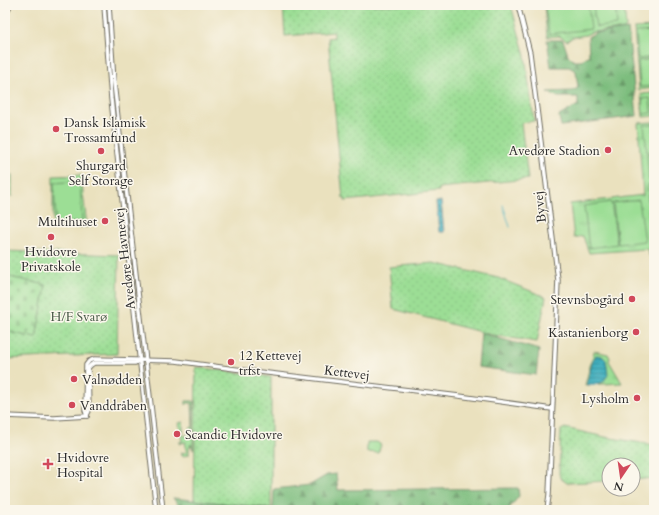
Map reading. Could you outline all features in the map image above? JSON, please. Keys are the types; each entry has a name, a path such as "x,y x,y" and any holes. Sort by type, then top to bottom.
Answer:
{"street":[{"path":"5,17 10,5"},
{"name":"Avedøre Havnevej","path":"104,5 111,94 156,510"},
{"name":"Avedøre Havnevej","path":"109,5 114,83 163,510"},
{"name":"Byvej","path":"518,5 530,53 558,280 548,508"},
{"name":"Kettevej","path":"5,416 48,418 87,416 85,410 85,370 87,362 94,359 176,361 465,396 552,409"}],"green space":[{"path":"283,5 511,5 525,56 534,121 521,123 528,179 439,188 439,191 345,201 345,198 343,198 328,38 334,37 334,32 285,36"},
{"path":"544,5 624,5 626,27 624,29 592,32 586,35 573,37 567,41 559,36 547,37"},
{"path":"560,5 588,5 591,29 549,34 545,7"},
{"path":"593,5 615,5 617,25 596,27"},
{"path":"654,27 654,88 639,90 634,28"},
{"path":"628,29 637,116 561,126 559,116 578,105 578,97 558,97 547,92 572,91 578,88 576,71 569,67 551,67 547,40 563,40 568,55 574,61 581,61 589,55 588,37 595,33"},
{"path":"654,31 654,57 638,59 636,32"},
{"path":"654,59 654,86 640,87 638,61"},
{"path":"654,93 654,116 643,117 641,94"},
{"path":"650,98 651,113 643,114 642,99"},
{"path":"654,122 654,256 650,257 647,249 589,253 583,236 574,238 570,204 643,195 638,123"},
{"path":"644,125 654,125 654,151 647,152"},
{"path":"654,153 654,180 649,180 647,154"},
{"path":"5,175 12,175 12,196 5,196"},
{"path":"81,175 87,227 53,226 53,176"},
{"path":"80,181 82,222 56,224 54,183"},
{"path":"647,185 654,185 654,227 650,228"},
{"path":"639,200 645,241 618,244 613,203"},
{"path":"611,202 617,244 589,248 584,206"},
{"name":"H/F Svarø","path":"5,251 119,255 117,354 5,359 5,331 36,338 46,285 5,276"},
{"path":"434,263 498,278 546,297 537,342 492,335 393,309 389,267"},
{"path":"5,276 46,285 36,338 5,331"},
{"path":"481,333 539,350 536,375 478,367"},
{"path":"594,351 608,354 610,358 609,361 622,383 585,385"},
{"path":"196,367 271,377 271,508 194,500"},
{"path":"186,401 194,401 193,450 191,444 189,448 189,455 182,456 181,453 187,452 185,442 179,444 179,442 182,442 179,423 183,422 184,432 182,434 185,436 190,433 190,428 193,427 192,403 188,403 186,405"},
{"path":"565,428 605,437 654,445 654,478 641,479 641,457 601,457 601,481 567,483 560,478 559,473 561,430"},
{"path":"367,442 377,442 381,445 378,453 367,452"},
{"path":"336,474 338,490 518,488 519,496 508,510 182,510 173,498 273,509 274,489 310,485 327,475"}],"water":[{"path":"441,201 444,232 439,232 436,202"},
{"path":"596,355 602,356 606,360 608,375 603,382 595,385 588,385 587,383 593,360"}],"waterway":[{"path":"503,205 510,227"}],"place":[{"name":"Dansk Islamisk Trossamfund","path":"56,129"},
{"name":"Avedøre Stadion","path":"608,150"},
{"name":"Shurgard Self Storage","path":"101,151"},
{"name":"Multihuset","path":"105,221"},
{"name":"Hvidovre Privatskole","path":"51,237"},
{"name":"Stevnsbogård","path":"632,299"},
{"name":"Kastanienborg","path":"636,332"},
{"name":"12 Kettevej trfst","path":"231,362"},
{"name":"Valnødden","path":"74,379"},
{"name":"Lysholm","path":"637,398"},
{"name":"Vanddråben","path":"72,405"},
{"name":"Scandic Hvidovre","path":"177,434"},
{"name":"Hvidovre Hospital","path":"48,464"}]}
